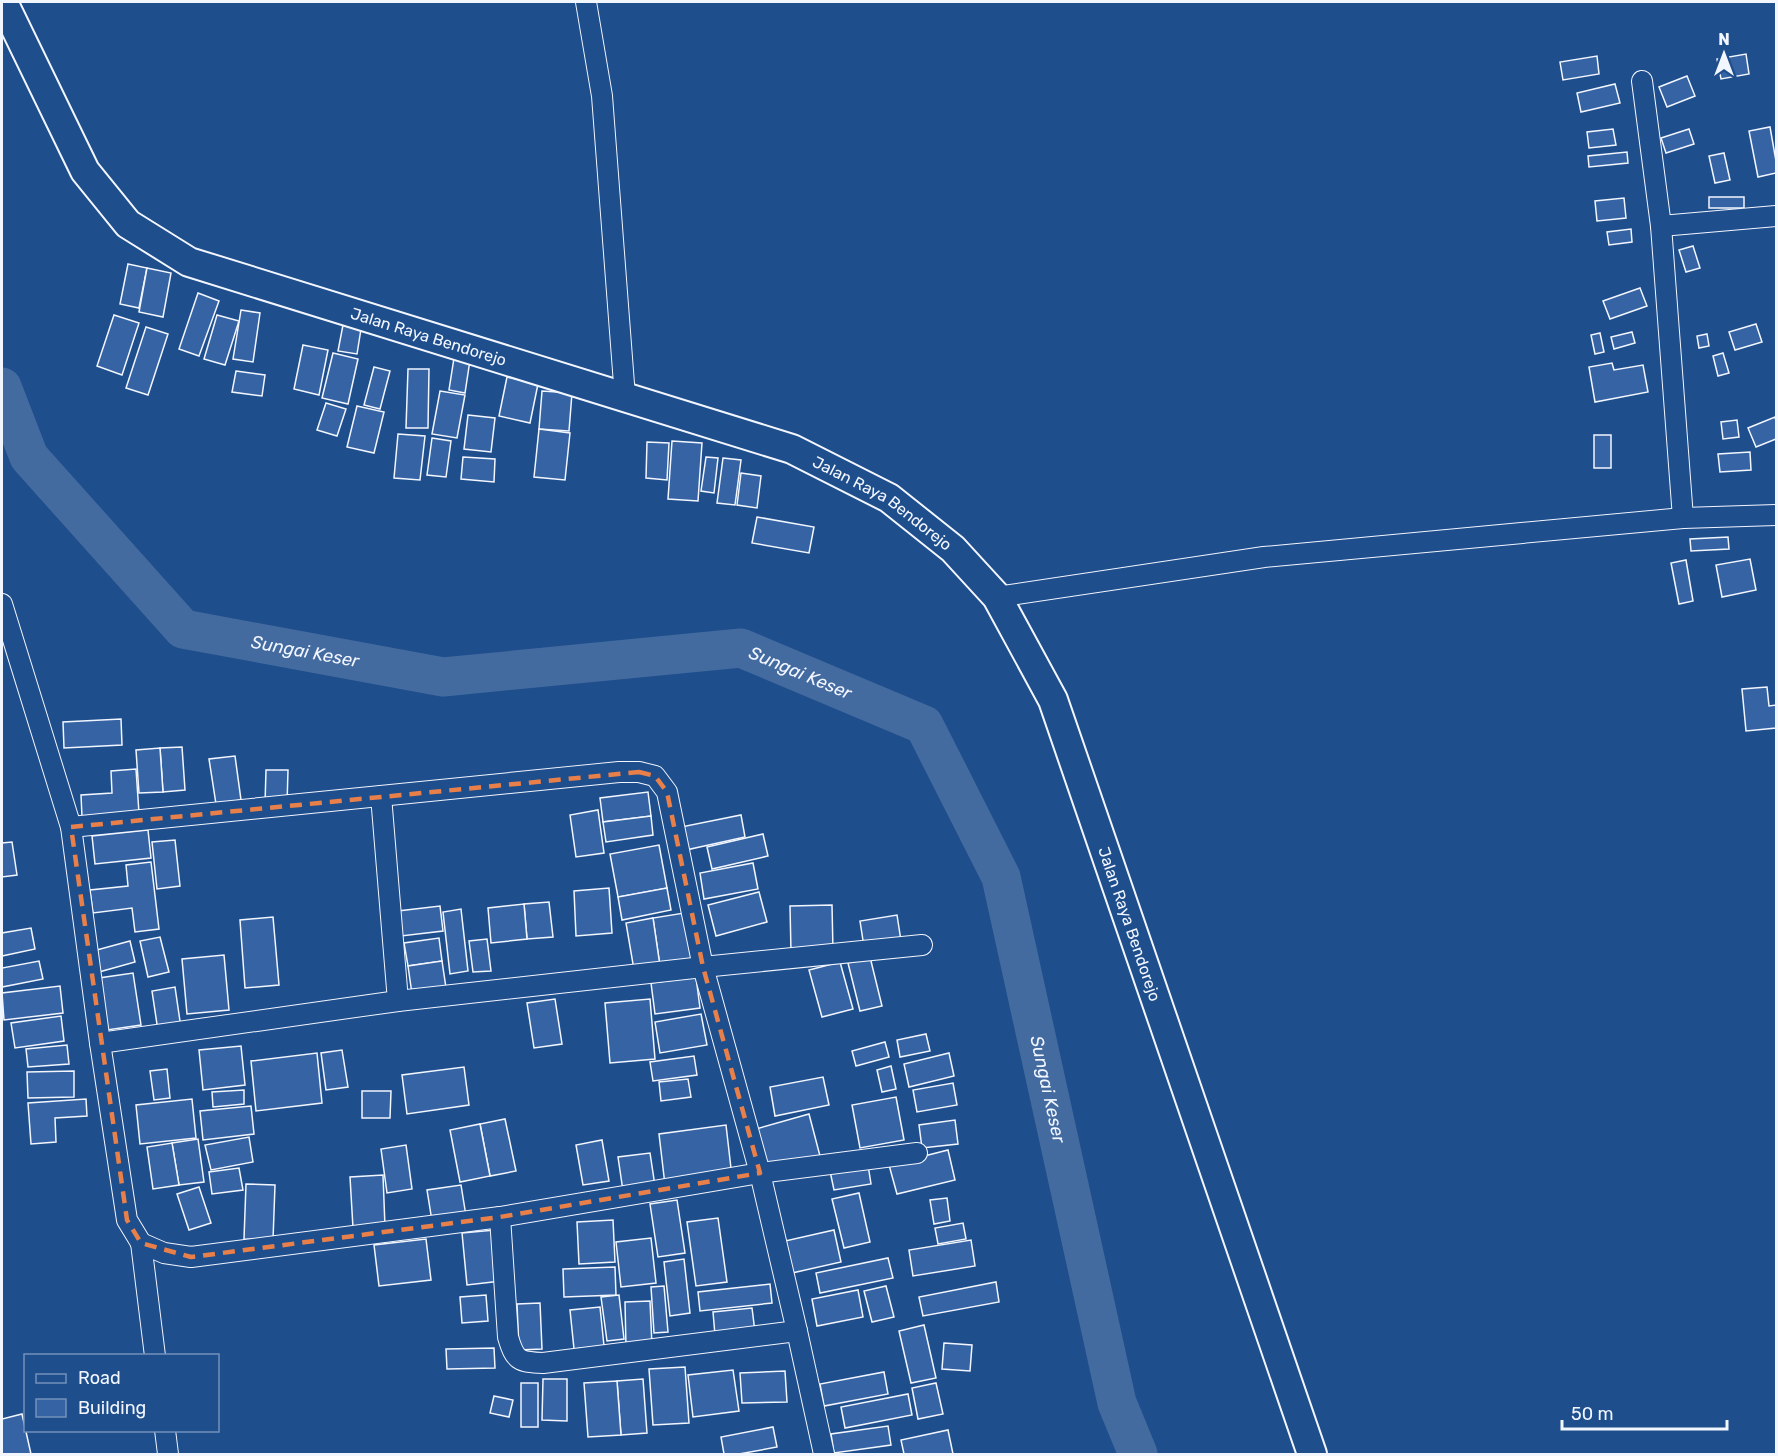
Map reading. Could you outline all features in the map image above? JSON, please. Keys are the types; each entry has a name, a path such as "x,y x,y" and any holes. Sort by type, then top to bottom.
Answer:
{"main road":[{"name":"Jalan Raya Bendorejo","path":"3,2 84,171 128,224 189,261 792,449 889,498 953,549 997,597 1053,700 1312,1455"}],"street":[{"path":"586,2 602,96 625,397"},
{"path":"1642,81 1661,226 1683,518"},
{"path":"1661,226 1776,216"},
{"path":"997,597 1264,557 1683,518 1776,515"},
{"path":"2,604 71,827 127,1220 141,1243 155,1354"},
{"path":"71,827 619,772 639,772 655,776 667,792 703,967 760,1173 824,1455"},
{"path":"381,796 398,1000"},
{"path":"100,1043 398,1000 922,945"},
{"path":"141,1243 164,1253 191,1257 500,1217 760,1173 917,1153"},
{"path":"500,1217 508,1337 513,1352 524,1362 543,1363 797,1331"},
{"path":"165,1432 168,1455"}],"highlighted area":[{"path":"639,772 655,776 667,792 703,967 760,1173 500,1217 191,1257 141,1243 127,1220 71,827"}],"building":[{"path":"1746,54 1749,74 1721,79 1717,59"},
{"path":"1597,56 1599,74 1563,80 1560,62"},
{"path":"1687,76 1695,96 1667,107 1659,87"},
{"path":"1615,84 1620,103 1581,112 1577,93"},
{"path":"1770,127 1776,173 1758,177 1749,131"},
{"path":"1613,129 1616,145 1589,148 1587,132"},
{"path":"1689,129 1694,144 1666,153 1661,138"},
{"path":"1627,152 1628,163 1589,167 1588,156"},
{"path":"1724,153 1730,180 1715,183 1709,156"},
{"path":"1709,197 1744,197 1744,208 1709,208"},
{"path":"1624,198 1626,218 1597,221 1595,201"},
{"path":"1631,229 1632,242 1609,245 1607,232"},
{"path":"1693,246 1700,268 1686,272 1679,250"},
{"path":"128,264 147,268 139,308 120,304"},
{"path":"147,268 171,273 163,317 139,312"},
{"path":"1640,288 1647,306 1610,319 1603,301"},
{"path":"198,293 219,301 199,356 179,349"},
{"path":"241,310 260,313 253,362 233,359"},
{"path":"114,315 139,323 122,375 97,366"},
{"path":"217,315 239,321 225,365 204,359"},
{"path":"1756,324 1762,342 1735,350 1729,332"},
{"path":"343,325 361,329 357,354 338,351"},
{"path":"146,327 168,334 148,395 126,388"},
{"path":"1632,332 1635,343 1614,349 1611,337"},
{"path":"1600,333 1604,352 1595,354 1591,335"},
{"path":"1707,334 1709,346 1699,348 1697,336"},
{"path":"303,345 328,350 319,395 294,389"},
{"path":"333,353 358,359 348,404 322,398"},
{"path":"1723,353 1729,373 1718,376 1713,356"},
{"path":"454,358 470,360 465,393 449,390"},
{"path":"1612,363 1614,370 1643,365 1648,392 1595,402 1589,367"},
{"path":"374,367 390,371 380,409 364,405"},
{"path":"408,369 429,369 428,428 406,428"},
{"path":"236,371 265,375 262,396 232,392"},
{"path":"507,377 538,384 530,423 499,416"},
{"path":"440,391 465,395 457,438 432,434"},
{"path":"542,391 572,393 569,431 539,429"},
{"path":"326,403 346,409 337,436 317,430"},
{"path":"357,406 384,412 374,453 347,447"},
{"path":"468,415 495,418 491,452 464,449"},
{"path":"1775,417 1776,439 1756,447 1748,428"},
{"path":"1737,420 1739,437 1723,439 1721,422"},
{"path":"539,429 570,433 565,480 534,477"},
{"path":"398,434 425,436 420,480 394,478"},
{"path":"1594,435 1611,435 1611,468 1594,468"},
{"path":"432,438 451,441 446,477 427,475"},
{"path":"672,441 702,443 698,501 668,499"},
{"path":"647,442 669,443 667,480 646,478"},
{"path":"1750,452 1751,470 1720,472 1718,454"},
{"path":"463,457 495,459 494,482 461,479"},
{"path":"706,457 718,458 714,493 701,491"},
{"path":"723,458 741,460 735,505 717,503"},
{"path":"741,473 761,476 757,508 737,505"},
{"path":"757,517 814,527 809,553 752,543"},
{"path":"1728,537 1729,549 1691,551 1690,539"},
{"path":"1750,559 1756,590 1722,597 1716,565"},
{"path":"1686,560 1693,601 1679,604 1671,563"},
{"path":"1767,687 1769,706 1776,705 1776,728 1746,731 1742,689"},
{"path":"121,719 122,745 64,748 63,722"},
{"path":"182,747 185,790 163,792 160,748"},
{"path":"160,748 163,792 139,793 136,750"},
{"path":"235,756 241,800 216,804 209,759"},
{"path":"136,769 139,813 82,817 81,795 112,793 111,771"},
{"path":"266,770 288,770 287,805 265,804"},
{"path":"648,792 651,816 603,822 600,798"},
{"path":"598,810 604,853 576,857 570,815"},
{"path":"741,815 745,837 686,850 681,827"},
{"path":"651,816 653,835 606,842 603,822"},
{"path":"148,830 151,858 95,864 92,836"},
{"path":"763,834 768,856 712,869 707,847"},
{"path":"175,840 180,886 157,889 152,842"},
{"path":"12,842 17,875 2,877 2,843"},
{"path":"659,845 667,888 618,897 610,854"},
{"path":"151,862 159,929 135,932 132,908 93,913 90,890 128,886 126,865"},
{"path":"753,863 758,889 704,899 700,873"},
{"path":"609,888 612,933 576,936 574,891"},
{"path":"667,888 671,910 622,920 618,897"},
{"path":"759,892 767,922 716,936 708,905"},
{"path":"549,902 553,937 527,939 524,904"},
{"path":"524,904 527,939 491,943 488,908"},
{"path":"832,905 833,951 791,952 790,906"},
{"path":"440,906 443,931 401,936 398,911"},
{"path":"461,909 468,971 450,974 443,912"},
{"path":"684,913 692,960 660,966 653,918"},
{"path":"897,915 901,941 864,947 860,921"},
{"path":"273,917 279,985 245,988 240,920"},
{"path":"653,918 660,966 634,970 626,923"},
{"path":"31,928 35,949 2,956 2,933"},
{"path":"160,937 169,972 148,977 140,941"},
{"path":"439,938 442,961 408,966 404,943"},
{"path":"487,939 491,971 473,972 469,941"},
{"path":"130,941 135,962 99,972 93,951"},
{"path":"224,955 229,1010 187,1014 182,959"},
{"path":"870,957 882,1006 860,1011 848,963"},
{"path":"39,961 43,979 2,987 2,968"},
{"path":"442,961 446,988 412,994 408,966"},
{"path":"840,962 853,1009 822,1017 809,970"},
{"path":"133,973 141,1025 107,1030 99,978"},
{"path":"696,977 700,1008 655,1014 651,983"},
{"path":"60,986 63,1013 4,1020 2,993"},
{"path":"175,987 181,1028 158,1031 152,991"},
{"path":"555,999 562,1044 534,1048 527,1003"},
{"path":"650,999 655,1059 610,1063 605,1003"},
{"path":"701,1014 707,1045 660,1053 655,1022"},
{"path":"61,1016 64,1041 15,1048 11,1023"},
{"path":"926,1034 930,1051 900,1057 897,1040"},
{"path":"885,1042 889,1057 856,1066 852,1051"},
{"path":"67,1045 69,1064 28,1067 26,1049"},
{"path":"241,1046 245,1085 203,1090 199,1050"},
{"path":"342,1050 348,1087 326,1090 321,1053"},
{"path":"317,1053 322,1103 256,1111 251,1061"},
{"path":"949,1053 954,1076 909,1087 904,1064"},
{"path":"694,1056 697,1075 653,1081 650,1062"},
{"path":"891,1066 896,1089 882,1092 877,1070"},
{"path":"464,1067 469,1105 407,1114 402,1075"},
{"path":"167,1069 170,1098 154,1100 150,1071"},
{"path":"74,1071 74,1097 28,1098 27,1072"},
{"path":"823,1077 829,1105 775,1116 770,1087"},
{"path":"688,1079 691,1097 661,1101 659,1082"},
{"path":"953,1083 957,1105 917,1112 913,1090"},
{"path":"244,1090 244,1104 213,1107 212,1092"},
{"path":"362,1091 391,1091 390,1118 362,1118"},
{"path":"896,1097 904,1140 860,1148 852,1105"},
{"path":"86,1099 87,1116 55,1118 56,1142 31,1144 28,1103"},
{"path":"192,1099 196,1138 140,1144 136,1105"},
{"path":"251,1106 254,1134 203,1140 200,1111"},
{"path":"809,1114 820,1156 760,1172 749,1131"},
{"path":"505,1119 516,1171 490,1176 480,1124"},
{"path":"955,1120 958,1144 922,1148 919,1125"},
{"path":"480,1124 490,1176 460,1182 450,1130"},
{"path":"726,1125 732,1177 665,1185 659,1134"},
{"path":"249,1137 253,1162 211,1170 205,1145"},
{"path":"198,1139 204,1182 179,1185 172,1143"},
{"path":"602,1140 609,1181 583,1185 576,1145"},
{"path":"172,1143 179,1185 153,1189 147,1147"},
{"path":"406,1145 412,1189 387,1193 381,1149"},
{"path":"948,1150 955,1180 897,1194 889,1165"},
{"path":"650,1153 655,1186 623,1191 618,1157"},
{"path":"868,1165 871,1184 834,1190 830,1171"},
{"path":"239,1168 243,1190 212,1194 209,1172"},
{"path":"383,1175 385,1227 353,1228 350,1177"},
{"path":"246,1184 275,1185 273,1240 244,1239"},
{"path":"461,1185 466,1216 432,1221 427,1190"},
{"path":"199,1187 211,1223 189,1230 177,1194"},
{"path":"859,1193 870,1242 844,1248 832,1199"},
{"path":"947,1198 950,1221 934,1224 930,1200"},
{"path":"677,1200 685,1253 658,1257 650,1204"},
{"path":"718,1218 727,1282 696,1286 687,1222"},
{"path":"613,1220 615,1262 579,1264 577,1222"},
{"path":"963,1223 966,1239 938,1244 935,1228"},
{"path":"495,1230 501,1281 467,1285 462,1233"},
{"path":"834,1230 841,1262 792,1273 785,1241"},
{"path":"651,1238 656,1283 621,1287 616,1242"},
{"path":"426,1239 431,1280 379,1286 374,1245"},
{"path":"971,1240 975,1266 913,1276 909,1250"},
{"path":"888,1258 893,1278 820,1293 816,1273"},
{"path":"684,1259 690,1313 670,1316 664,1262"},
{"path":"615,1267 616,1295 564,1297 563,1269"},
{"path":"996,1282 999,1302 923,1316 919,1297"},
{"path":"770,1284 772,1303 700,1311 698,1292"},
{"path":"664,1286 668,1332 654,1333 651,1287"},
{"path":"886,1286 894,1317 872,1322 864,1291"},
{"path":"858,1290 863,1317 817,1326 812,1299"},
{"path":"486,1295 488,1321 462,1323 460,1297"},
{"path":"619,1295 624,1339 607,1341 601,1297"},
{"path":"650,1301 652,1346 626,1347 625,1302"},
{"path":"540,1303 542,1349 519,1350 517,1304"},
{"path":"600,1307 604,1346 574,1349 570,1310"},
{"path":"752,1308 755,1332 715,1335 713,1312"},
{"path":"924,1325 936,1378 911,1383 899,1331"},
{"path":"944,1343 972,1345 970,1371 942,1369"},
{"path":"494,1348 495,1368 447,1369 446,1349"},
{"path":"685,1367 689,1423 653,1425 649,1369"},
{"path":"733,1370 739,1411 693,1417 688,1375"},
{"path":"785,1371 787,1402 742,1403 740,1373"},
{"path":"884,1372 888,1394 824,1406 820,1384"},
{"path":"543,1379 567,1379 567,1421 542,1420"},
{"path":"643,1379 647,1433 621,1435 617,1381"},
{"path":"617,1381 621,1435 588,1437 584,1383"},
{"path":"521,1383 538,1383 538,1427 521,1427"},
{"path":"936,1383 943,1414 918,1419 912,1388"},
{"path":"908,1394 912,1415 845,1428 841,1407"},
{"path":"494,1396 513,1400 509,1417 490,1413"},
{"path":"22,1414 24,1432 26,1432 31,1454 2,1454 2,1419"},
{"path":"888,1426 891,1445 834,1453 831,1434"},
{"path":"773,1427 777,1447 739,1454 724,1454 721,1437"},
{"path":"948,1430 953,1454 904,1454 901,1440"}],"waterway":[{"name":"Sungai Keser","path":"2,387 29,457 183,629 443,677 741,648 924,725 1001,877 1117,1403 1138,1454"}]}
